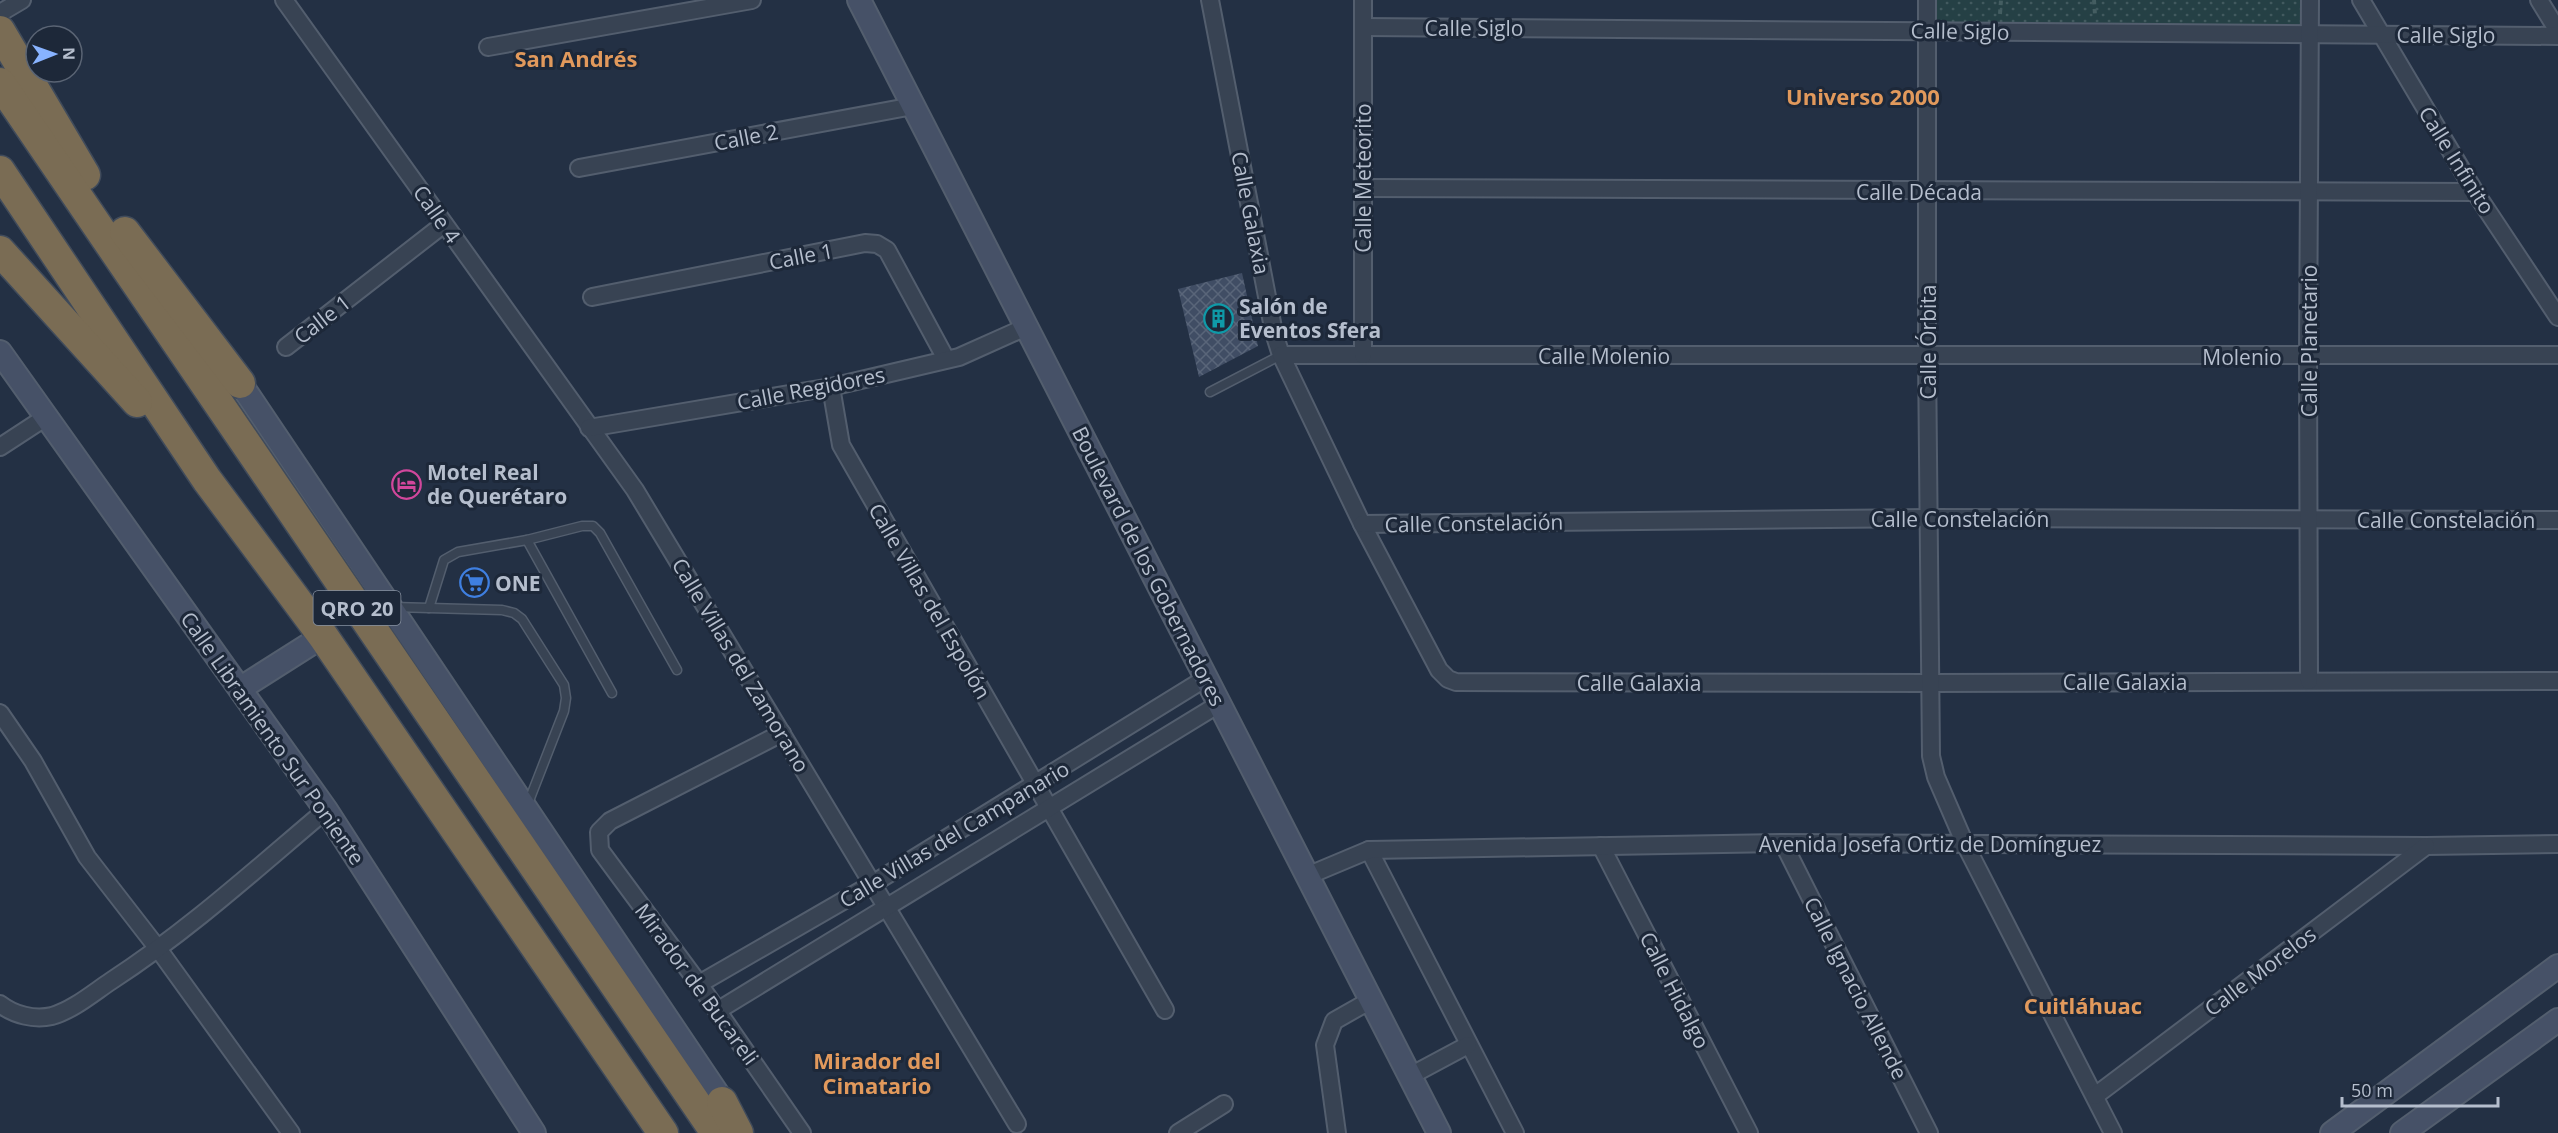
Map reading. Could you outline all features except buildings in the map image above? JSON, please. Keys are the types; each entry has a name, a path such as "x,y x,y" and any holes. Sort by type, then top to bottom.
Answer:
{"highway":[{"path":"0,31 95,194 240,382"},
{"name":"QRO 20","path":"0,83 716,1133"},
{"name":"QRO 20","path":"0,171 207,480 323,636 663,1133"},
{"path":"0,251 207,480"},
{"path":"139,286 240,382"},
{"path":"722,1102 738,1133"}],"street":[{"path":"0,13 22,0"},
{"name":"Calle 4","path":"284,0 589,428"},
{"path":"488,47 752,0"},
{"name":"Boulevard de los Gobernadores","path":"859,0 1439,1133"},
{"name":"Calle Galaxia","path":"1210,0 1274,333 1281,355 1362,524 1439,670 1448,679 1456,682 1930,683 2558,681"},
{"name":"Calle Meteorito","path":"1363,0 1363,355"},
{"name":"Calle Órbita","path":"1927,0 1929,192 1927,356 1931,756 1936,777 1965,844 2113,1133"},
{"name":"Calle Planetario","path":"2309,681 2310,0"},
{"name":"Calle Infinito","path":"2361,0 2475,192 2558,317"},
{"path":"2539,0 2558,31"},
{"name":"Calle Siglo","path":"1363,27 2558,36"},
{"name":"Calle 2","path":"579,168 913,106"},
{"name":"Calle Década","path":"1363,188 1929,192 2475,192"},
{"name":"Calle 1","path":"286,348 444,224"},
{"name":"Calle 1","path":"592,297 865,243 877,244 887,250 946,359"},
{"name":"Calle Regidores","path":"589,428 831,387 959,357 1026,327"},
{"name":"Calle Libramiento Sur Poniente","path":"0,352 326,810 534,1133"},
{"name":"Calle Molenio","path":"1281,355 1927,356"},
{"name":"Molenio","path":"1927,356 2558,356"},
{"path":"240,382 743,1133"},
{"name":"Calle Villas del Espolón","path":"831,387 842,446 1165,1010"},
{"path":"0,447 46,417"},
{"name":"Calle Villas del Zamorano","path":"589,428 635,490 888,906 1017,1124"},
{"name":"Calle Constelación","path":"1362,524 1930,518 2558,520"},
{"path":"241,688 323,636"},
{"name":"Calle Villas del Campanario","path":"699,984 874,883 1206,678"},
{"name":"Calle Villas del Campanario","path":"717,1011 1219,704"},
{"path":"0,713 33,761 87,857 159,950 291,1133"},
{"name":"Mirador de Bucareli","path":"782,732 610,821 599,832 600,850 699,984 802,1133"},
{"path":"0,1004 8,1010 29,1017 51,1016 73,1006 159,950 326,810"},
{"name":"Avenida Josefa Ortiz de Domínguez","path":"1307,876 1369,850 1783,843 2426,846 2558,844"},
{"name":"Calle Ignacio Allende","path":"1783,843 1929,1133"},
{"name":"Calle Hidalgo","path":"1601,846 1749,1133"},
{"name":"Calle Morelos","path":"2095,1096 2426,846"},
{"path":"1369,850 1515,1133"},
{"path":"2332,1133 2558,966"},
{"path":"1337,1133 1325,1045 1334,1021 1371,1000"},
{"path":"2402,1133 2558,1020"},
{"path":"1410,1076 1468,1045"},
{"path":"1178,1133 1224,1104"}],"lane":[{"path":"1210,392 1281,355"},
{"path":"429,608 444,560 458,552 527,540 582,526 593,526 600,533 677,670"},
{"path":"527,540 612,693"},
{"path":"390,607 502,610 514,613 522,619 564,685 566,698 564,711 526,809"}],"green space":[{"path":"1927,0 2310,0 2310,34 1927,30"}],"place":[{"name":"Salón de Eventos Sfera","path":"1218,318"},
{"name":"Motel Real de Querétaro","path":"406,484"},
{"name":"ONE","path":"474,583"}],"district":[{"name":"San Andrés","path":"576,58"},
{"name":"Universo 2000","path":"1863,96"},
{"name":"Cuitláhuac","path":"2083,1005"},
{"name":"Mirador del Cimatario","path":"877,1072"}]}
